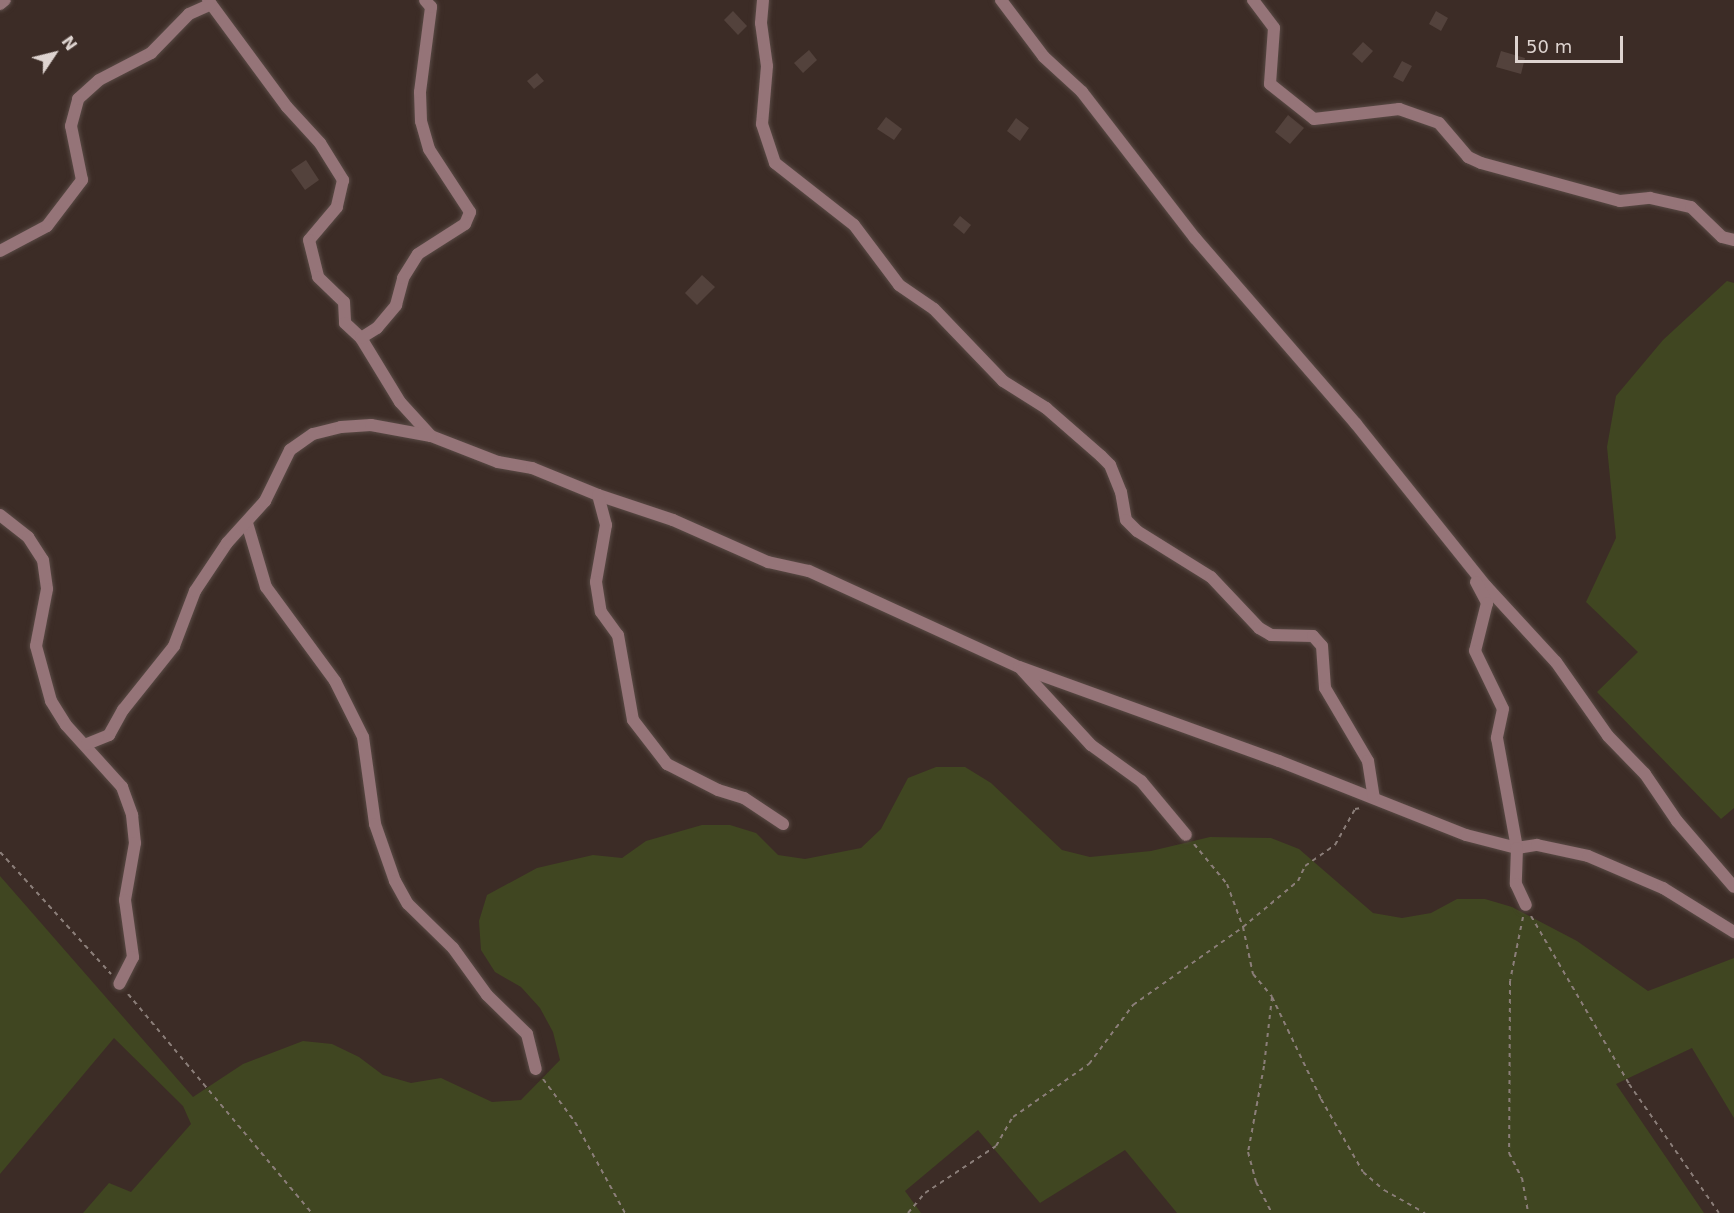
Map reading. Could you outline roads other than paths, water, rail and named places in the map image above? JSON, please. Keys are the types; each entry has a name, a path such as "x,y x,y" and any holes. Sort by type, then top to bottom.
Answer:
{"street":[{"path":"0,4 5,0"},
{"path":"361,338 377,328 396,305 404,278 418,254 465,224 470,212 429,149 421,121 420,92 431,7 425,0"},
{"path":"763,0 761,23 767,66 762,124 775,163 854,225 899,285 934,309 1003,381 1046,408 1110,465 1121,492 1126,520 1137,531 1210,577 1258,628 1271,635 1313,636 1322,646 1325,688 1368,761 1374,797"},
{"path":"1001,0 1044,57 1082,92 1195,238 1356,424 1477,574 1556,662 1608,736 1645,774 1677,822 1734,887"},
{"path":"1253,0 1274,28 1270,84 1314,119 1399,109 1440,123 1468,157 1481,163 1620,201 1650,198 1691,207 1722,237 1734,240"},
{"path":"0,250 47,226 82,180 71,126 78,99 99,80 151,53 189,14 209,2 287,107 320,142 343,180 337,207 309,240 318,277 344,302 345,323 361,338 379,372 431,436"},
{"path":"87,744 109,735 123,710 174,646 195,591 227,543 265,501 290,450 313,434 371,425 431,436 498,462 532,468 598,495 673,520 768,562 809,572 1019,667 1374,797 1466,835 1517,848 1537,845 1588,856 1663,888 1734,932"},
{"path":"598,495 606,525 596,582 602,612 618,635 633,720 667,764 718,790 744,798 783,824"},
{"path":"0,515 28,537 43,560 47,589 36,646 51,701 66,725 87,744 122,788 132,815 135,843 125,900 134,957 119,984"},
{"path":"247,523 266,587 335,681 363,737 375,824 395,881 408,904 453,948 487,995 528,1034 536,1069"},
{"path":"1477,574 1476,582 1487,603 1475,651 1503,709 1497,738 1517,848 1516,884 1526,905"},
{"path":"1019,667 1091,745 1148,789 1186,835"}]}
